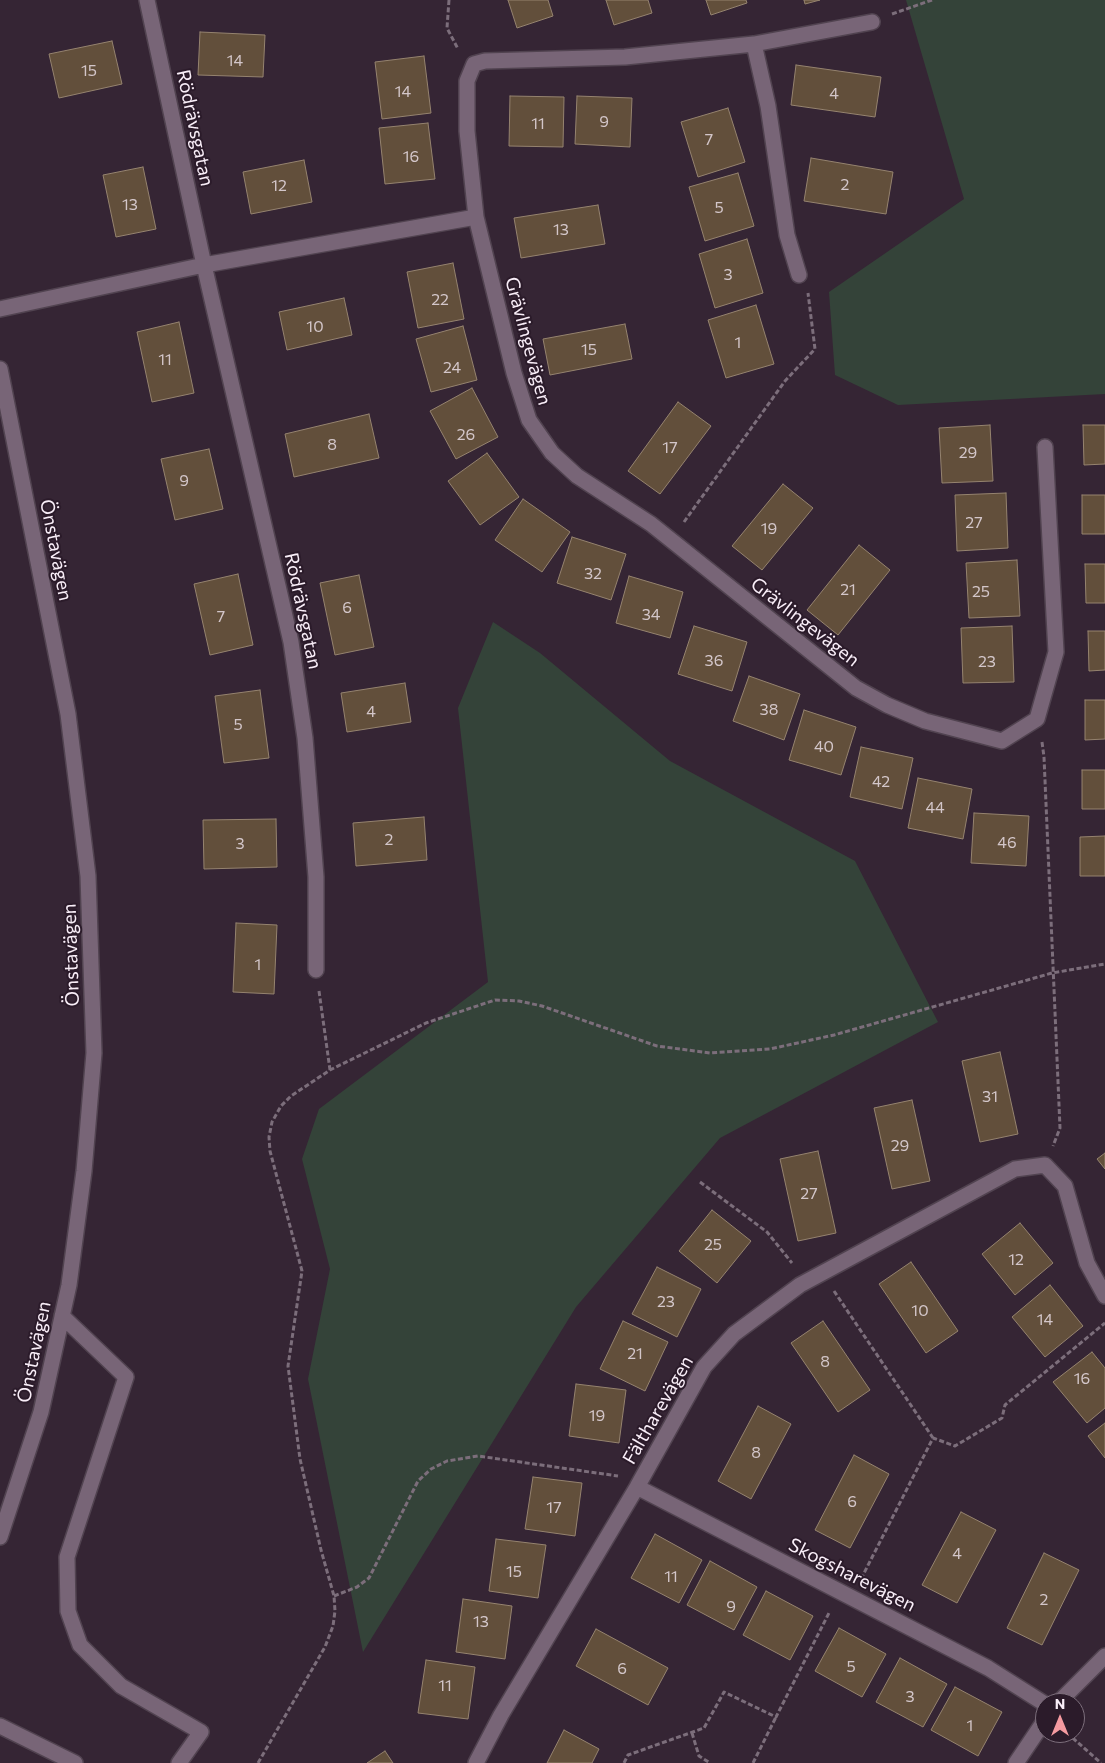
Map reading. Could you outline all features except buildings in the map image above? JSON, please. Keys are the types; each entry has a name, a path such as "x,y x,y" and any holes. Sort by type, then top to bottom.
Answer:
{"street":[{"name":"Rödrävsgatan","path":"147,0 204,265 291,642 305,738 316,868 316,970"},
{"path":"474,64 485,61 625,57 754,44 872,22"},
{"path":"754,44 768,106 786,235 799,274"},
{"name":"Grävlingevägen","path":"474,64 467,81 467,103 476,217 514,373 528,420 552,453 577,476 651,524 856,688 925,721 1002,741 1038,719"},
{"path":"0,309 204,265 476,217"},
{"name":"Önstavägen","path":"0,369 68,714 88,876 94,1053 84,1172 69,1285 42,1412 0,1536"},
{"path":"1038,719 1056,652 1046,447"},
{"path":"1046,1165 1065,1186 1087,1263 1105,1296"},
{"name":"Fältharevägen","path":"476,1763 501,1715 637,1487 704,1367 734,1334 807,1281 1015,1169 1046,1165"},
{"path":"62,1316 126,1377 67,1558 68,1611 80,1645 121,1686 202,1732 180,1763"},
{"name":"Skogsharevägen","path":"637,1487 988,1668 1035,1698"},
{"path":"1068,1693 1105,1656"},
{"path":"0,1726 75,1763"},
{"path":"1016,1763 1035,1735"}],"path":[{"path":"449,0 447,28 463,58 474,64"},
{"path":"872,22 932,0"},
{"path":"671,541 785,381 815,349 809,295 799,274"},
{"path":"1038,719 1044,757 1060,1128 1046,1165"},
{"path":"258,1763 325,1647 333,1626 334,1596 320,1550 300,1459 288,1366 302,1271 270,1151 269,1136 272,1122 281,1106 291,1096 330,1070 426,1023 495,1000 519,1000 542,1006 657,1046 710,1053 770,1049 834,1034 1052,973 1105,964"},
{"path":"316,970 330,1070"},
{"path":"700,1182 767,1232 807,1281"},
{"path":"822,1273 934,1438 954,1446 1002,1418 1005,1405 1105,1323"},
{"path":"753,1763 776,1717 934,1438"},
{"path":"334,1596 357,1587 369,1578 418,1481 431,1469 447,1461 478,1456 625,1477 637,1487"},
{"path":"624,1763 628,1755 704,1728 724,1692 776,1717"},
{"path":"692,1733 698,1756 710,1763"},
{"path":"1078,1743 1101,1763"}],"green space":[{"path":"906,0 1105,0 1105,394 898,405 835,375 829,292 964,199"},
{"path":"493,622 540,653 670,761 855,861 938,1022 720,1138 576,1307 363,1652 308,1379 330,1269 302,1159 319,1109 488,982 458,708"}]}
